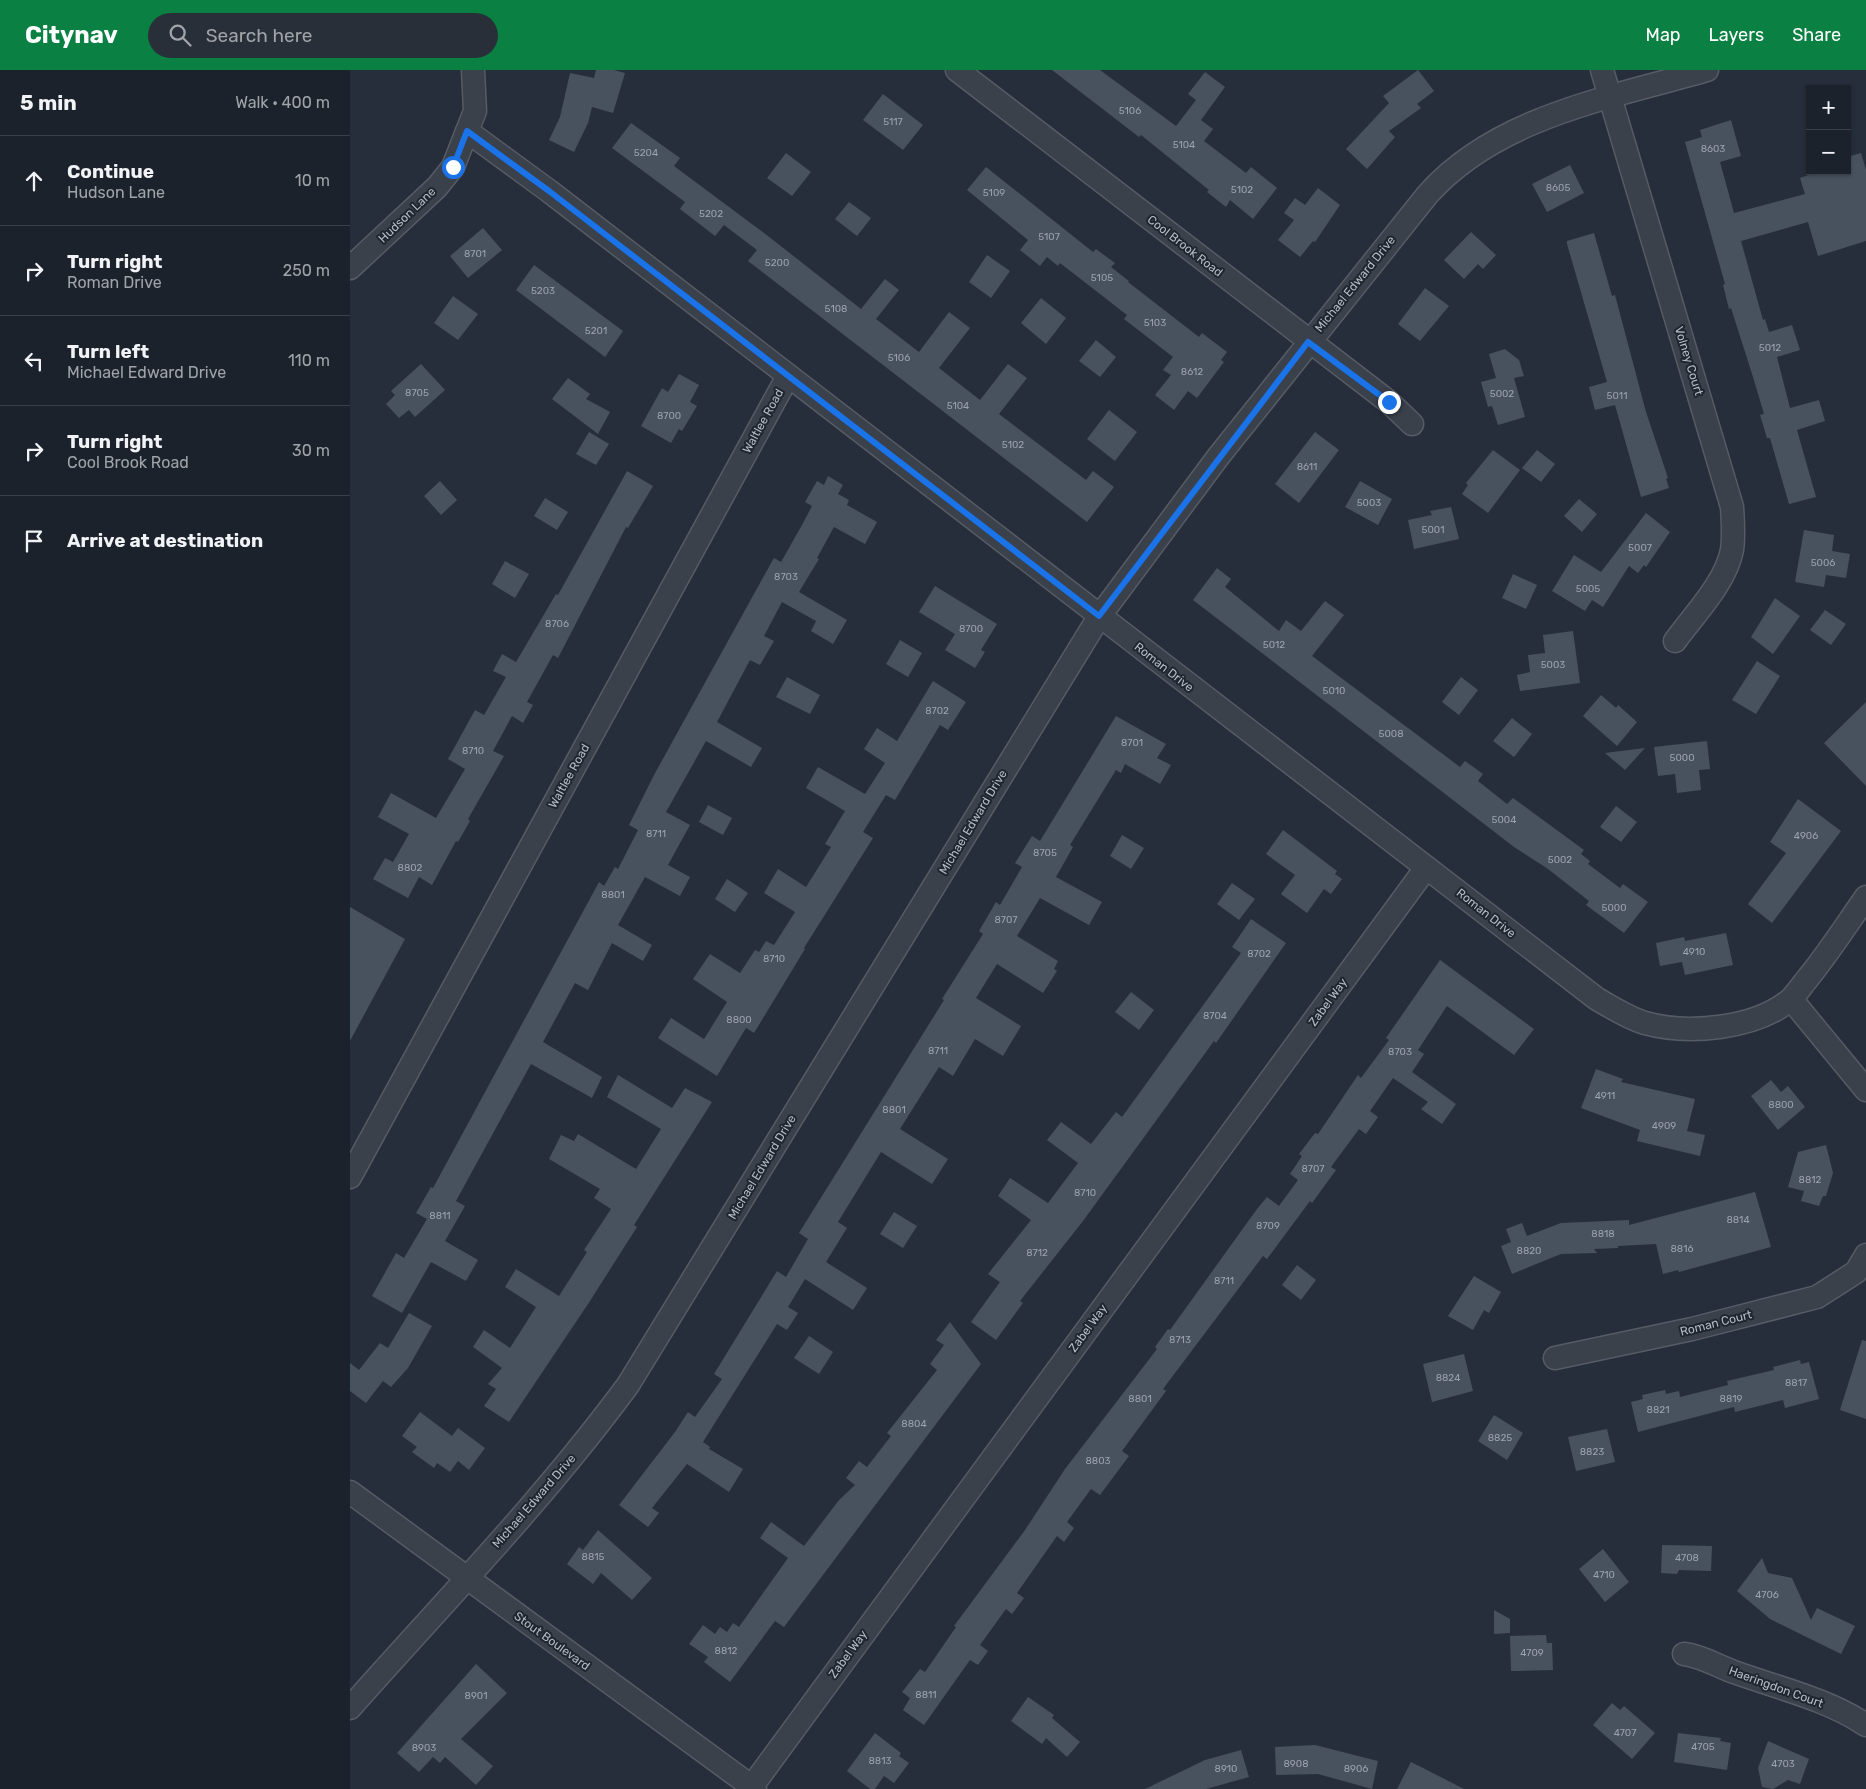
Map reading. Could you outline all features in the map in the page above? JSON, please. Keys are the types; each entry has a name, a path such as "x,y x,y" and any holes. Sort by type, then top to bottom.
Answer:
{"street":[{"name":"Hudson Lane","path":"350,268 437,187 453,167 475,111 473,70"},
{"name":"Volney Court","path":"1602,70 1732,508 1734,532 1728,562 1716,586 1675,641"},
{"name":"Michael Edward Drive","path":"350,1708 467,1578 596,1428 628,1385 1099,616 1308,342 1428,194 1465,159 1487,144 1511,133 1584,105 1707,70"},
{"name":"Cool Brook Road","path":"967,73 1308,342 1389,402 1412,424"},
{"name":"Roman Drive","path":"467,131 549,191 1597,999 1627,1017 1644,1023 1680,1030 1710,1029 1743,1022 1764,1014 1791,999 1866,897"},
{"name":"Waltlee Road","path":"350,1177 788,376"},
{"name":"Zabel Way","path":"752,1788 1426,868"},
{"path":"1791,999 1866,1090"},
{"name":"Roman Court","path":"1555,1358 1692,1329 1817,1297 1856,1272 1865,1259"},
{"name":"Stout Boulevard","path":"350,1492 752,1788"},
{"name":"Haeringdon Court","path":"1684,1654 1694,1655 1729,1670 1830,1706 1866,1725"}],"building":[{"path":"596,70 614,70 625,73 613,113 592,107 588,123 574,152 549,140 560,117 570,73 594,78"},
{"path":"1052,70 1100,70 1176,126 1196,100 1188,94 1205,72 1225,87 1201,120 1213,129 1204,141 1246,173 1251,167 1277,188 1253,219 1230,200 1226,207 1207,192 1209,190 1141,135 1139,137"},
{"path":"1418,70 1434,91 1417,104 1421,108 1389,131 1395,137 1367,169 1346,149 1389,103 1383,96"},
{"path":"883,94 923,125 903,150 863,120"},
{"path":"1731,120 1741,156 1720,162 1734,213 1805,194 1800,178 1809,175 1851,175 1851,156 1861,153 1866,170 1866,241 1818,256 1808,222 1741,241 1763,320 1765,319 1769,332 1792,325 1800,350 1777,357 1790,408 1819,400 1825,421 1797,430 1816,497 1789,504 1770,438 1767,438 1760,415 1764,414 1731,308 1729,309 1723,285 1725,284 1685,142 1702,137 1700,130"},
{"path":"631,123 680,158 674,166 861,309 885,279 899,290 876,319 919,352 949,312 970,328 939,368 980,400 1008,364 1027,378 999,414 1086,480 1093,471 1114,487 1087,522 748,261 757,250 724,225 715,236 680,209 685,202 612,148"},
{"path":"786,153 811,172 792,196 767,178"},
{"path":"1570,165 1584,193 1547,212 1532,184"},
{"path":"986,167 1093,252 1096,249 1115,263 1111,267 1128,282 1199,337 1202,333 1227,352 1221,360 1224,362 1197,398 1188,391 1174,410 1155,395 1171,375 1163,370 1173,357 1124,319 1127,315 1060,263 1058,266 1047,257 1040,266 1020,250 1028,240 967,190"},
{"path":"1318,188 1340,205 1315,242 1313,241 1300,257 1278,240 1294,220 1284,213 1295,198 1305,205"},
{"path":"849,202 871,218 857,236 835,219"},
{"path":"483,228 502,250 468,278 450,256"},
{"path":"1471,232 1496,255 1483,269 1478,264 1464,279 1444,260"},
{"path":"1594,233 1612,296 1615,295 1646,412 1668,478 1666,479 1669,488 1641,497 1615,405 1595,410 1589,387 1607,382 1567,241"},
{"path":"987,255 1010,271 991,298 969,282"},
{"path":"534,265 623,331 605,357 516,290"},
{"path":"1425,288 1449,306 1420,341 1398,324"},
{"path":"453,296 478,314 458,340 434,323"},
{"path":"1041,298 1066,318 1046,344 1021,323"},
{"path":"1096,340 1116,357 1100,377 1079,361"},
{"path":"1505,349 1519,360 1524,376 1514,378 1525,417 1498,425 1492,406 1488,407 1481,382 1496,378 1489,354"},
{"path":"421,364 445,390 415,417 409,410 399,418 386,404 395,395 391,391"},
{"path":"679,374 699,385 690,402 697,406 682,431 679,429 671,443 641,426 662,388 668,392"},
{"path":"568,378 590,394 586,399 610,412 598,434 552,399"},
{"path":"1109,410 1137,432 1115,461 1087,439"},
{"path":"589,432 609,444 596,465 576,454"},
{"path":"1315,432 1339,450 1299,503 1275,484"},
{"path":"1493,450 1520,470 1488,513 1462,494 1468,485 1466,483"},
{"path":"1537,450 1555,464 1541,482 1522,468"},
{"path":"627,471 653,486 628,528 626,527 558,658 553,655 527,702 533,705 523,723 512,716 493,751 504,756 468,819 470,821 458,842 456,841 432,885 419,877 408,898 373,879 385,858 393,862 409,834 378,817 391,793 436,818 465,769 448,759 475,710 484,715 506,677 493,671 502,654 516,662 556,594 558,595"},
{"path":"828,476 843,485 838,494 849,500 847,505 877,522 865,544 834,527 817,558 819,559 799,592 847,620 833,644 811,631 816,621 782,602 764,636 774,641 760,665 750,660 717,722 762,748 751,767 706,741 666,812 690,825 668,865 690,877 680,896 645,877 618,925 652,945 643,961 612,943 588,990 575,983 543,1042 602,1077 592,1098 531,1064 456,1201 465,1206 445,1241 478,1260 466,1281 431,1262 402,1313 372,1296 396,1253 404,1258 427,1219 416,1213 431,1187 433,1188 599,882 604,886 615,867 618,869 638,830 629,825 654,775 774,558 781,562 802,525 812,506 805,502 817,481 824,485"},
{"path":"440,481 457,500 441,515 424,496"},
{"path":"1360,481 1392,499 1378,525 1345,507"},
{"path":"545,498 568,512 557,530 534,516"},
{"path":"1579,499 1597,514 1582,532 1564,516"},
{"path":"1451,507 1459,539 1414,549 1408,520 1432,515 1430,511"},
{"path":"1646,513 1670,532 1646,567 1644,565 1638,573 1629,566 1603,607 1592,600 1585,611 1552,591 1574,555 1601,572"},
{"path":"1804,530 1834,535 1832,551 1850,554 1846,578 1826,575 1824,587 1795,582"},
{"path":"505,561 529,574 515,598 492,584"},
{"path":"1217,568 1231,579 1225,587 1279,631 1286,620 1301,631 1325,601 1344,615 1312,656 1460,767 1465,761 1483,774 1478,781 1507,804 1513,798 1584,850 1581,854 1590,861 1588,864 1620,888 1623,884 1648,902 1624,933 1586,905 1589,901 1548,869 1514,847 1193,600"},
{"path":"1513,574 1537,585 1526,609 1502,598"},
{"path":"935,586 997,624 981,650 985,652 975,668 945,650 955,634 919,612"},
{"path":"1775,598 1800,616 1773,654 1751,637"},
{"path":"1825,610 1846,624 1831,645 1810,630"},
{"path":"1573,631 1580,683 1520,691 1517,675 1530,672 1528,655 1545,653 1543,635"},
{"path":"900,640 922,653 908,677 886,664"},
{"path":"1757,661 1780,676 1756,714 1732,700"},
{"path":"787,677 820,695 810,714 776,697"},
{"path":"1461,677 1478,690 1459,715 1442,702"},
{"path":"933,681 966,702 948,730 940,725 895,800 886,795 863,832 873,838 804,948 754,1033 746,1028 717,1076 658,1038 671,1018 704,1039 727,1002 693,979 710,954 740,973 755,950 759,952 766,941 774,945 795,912 764,893 778,869 806,887 831,847 825,844 845,811 806,788 818,767 865,794 885,763 864,749 877,728 897,741"},
{"path":"1601,695 1616,708 1618,705 1637,722 1617,746 1583,716"},
{"path":"1866,702 1866,786 1824,743"},
{"path":"1116,716 1166,744 1157,758 1171,765 1160,784 1125,764 1121,773 1116,770 1070,845 1073,847 1056,877 1102,902 1089,925 1040,898 1017,936 1058,961 1054,969 1057,971 1043,993 997,964 976,998 1021,1026 1003,1056 975,1039 953,1076 939,1067 900,1129 948,1159 932,1184 881,1152 838,1222 847,1228 826,1262 867,1288 853,1310 805,1279 788,1307 798,1313 787,1330 777,1324 703,1442 710,1447 709,1449 743,1469 729,1492 687,1464 652,1508 659,1513 648,1527 619,1505 688,1412 695,1417 722,1379 714,1374 777,1271 786,1277 808,1239 799,1233 944,1000 942,999 983,934 979,931 996,902 1000,905 1022,867 1015,863 1032,836 1040,841"},
{"path":"1512,718 1532,734 1514,757 1493,741"},
{"path":"1707,741 1710,769 1699,770 1701,790 1677,793 1675,774 1658,776 1654,747"},
{"path":"1645,748 1625,770 1605,753"},
{"path":"1798,799 1841,831 1772,923 1748,904 1786,853 1770,842"},
{"path":"708,805 732,818 723,835 699,822"},
{"path":"1616,806 1637,822 1621,842 1600,827"},
{"path":"1283,830 1337,871 1335,874 1342,879 1331,894 1324,889 1307,913 1281,894 1295,875 1266,854"},
{"path":"1122,835 1144,848 1131,869 1110,856"},
{"path":"727,879 748,893 735,912 715,899"},
{"path":"1232,883 1255,899 1239,920 1217,904"},
{"path":"350,907 405,939 350,1041"},
{"path":"1251,919 1286,943 1216,1043 1214,1041 1083,1221 1020,1301 1023,1303 996,1340 971,1322 1000,1282 988,1274 1031,1220 998,1196 1010,1178 1048,1203 1078,1163 1047,1140 1061,1122 1091,1144 1116,1112 1122,1117 1241,953 1232,947"},
{"path":"1726,933 1733,965 1685,975 1682,962 1660,966 1656,943 1684,937 1685,941"},
{"path":"1440,960 1534,1029 1514,1055 1447,1006 1418,1050 1424,1054 1412,1072 1456,1104 1442,1124 1421,1109 1428,1102 1393,1078 1370,1111 1378,1117 1366,1134 1359,1129 1331,1167 1336,1170 1312,1203 1310,1201 1267,1259 1263,1256 1163,1389 1166,1391 1122,1451 1129,1456 1100,1495 1091,1489 1067,1522 1074,1528 1064,1542 1057,1536 1017,1593 1024,1598 1012,1614 1006,1609 980,1645 988,1651 978,1665 970,1660 924,1725 903,1710 910,1698 902,1692 920,1669 925,1672 956,1627 954,1626 1025,1530 1065,1469 1157,1349 1155,1347 1168,1329 1170,1330 1257,1209 1267,1197 1279,1206 1298,1180 1290,1174 1302,1156 1299,1154 1315,1133 1318,1134 1358,1075 1361,1078 1389,1040 1386,1038"},
{"path":"1131,992 1154,1010 1139,1030 1115,1012"},
{"path":"1596,1069 1623,1079 1621,1082 1695,1099 1687,1131 1705,1135 1700,1156 1637,1141 1640,1130 1581,1108"},
{"path":"618,1075 672,1108 685,1088 712,1102 634,1225 637,1227 509,1422 484,1406 496,1389 488,1384 502,1368 473,1347 484,1330 510,1348 536,1307 505,1287 516,1269 559,1296 587,1252 584,1250 611,1209 594,1198 600,1189 549,1159 561,1135 574,1141 578,1134 636,1169 661,1129 607,1097"},
{"path":"1771,1080 1781,1092 1788,1086 1805,1107 1778,1130 1751,1096"},
{"path":"1826,1145 1833,1173 1826,1196 1823,1196 1819,1206 1801,1201 1804,1191 1788,1187 1798,1152"},
{"path":"1755,1192 1771,1247 1679,1272 1678,1270 1663,1274 1656,1244 1594,1249 1597,1253 1561,1254 1512,1274 1501,1246 1511,1242 1506,1229 1522,1223 1527,1236 1561,1223 1629,1220 1629,1225"},
{"path":"894,1212 917,1226 903,1248 880,1234"},
{"path":"1297,1265 1316,1280 1301,1300 1282,1285"},
{"path":"1474,1276 1501,1292 1489,1313 1484,1310 1473,1330 1448,1316"},
{"path":"409,1313 432,1326 408,1368 391,1387 383,1381 366,1403 350,1391 350,1363 359,1370 380,1343 388,1348"},
{"path":"950,1322 981,1364 784,1627 775,1621 730,1682 704,1662 708,1657 689,1644 703,1625 715,1634 720,1627 727,1632 733,1623 739,1627 788,1558 760,1538 771,1522 804,1546 839,1500 855,1485 846,1478 859,1461 867,1467 891,1436 887,1433 937,1370 930,1364 944,1345 936,1340"},
{"path":"809,1336 833,1352 819,1374 794,1358"},
{"path":"1862,1340 1866,1341 1866,1419 1840,1410"},
{"path":"1464,1354 1473,1391 1432,1402 1423,1364"},
{"path":"1800,1360 1801,1364 1809,1362 1819,1399 1785,1408 1783,1400 1735,1412 1734,1407 1638,1432 1631,1402 1643,1399 1642,1395 1665,1390 1666,1394 1679,1391 1680,1397 1728,1385 1727,1381 1774,1370 1773,1367"},
{"path":"420,1412 452,1436 458,1428 485,1448 469,1470 458,1461 450,1472 437,1463 434,1468 412,1452 417,1447 402,1436"},
{"path":"1494,1415 1523,1433 1507,1460 1478,1441"},
{"path":"1607,1429 1615,1462 1576,1471 1568,1437"},
{"path":"598,1530 652,1578 632,1600 601,1573 593,1584 567,1564 579,1547 583,1550"},
{"path":"1662,1545 1712,1546 1711,1571 1679,1570 1677,1574 1661,1573"},
{"path":"1603,1549 1629,1582 1605,1602 1579,1569"},
{"path":"1762,1558 1768,1573 1792,1578 1811,1620 1817,1608 1855,1626 1841,1654 1770,1619 1737,1591"},
{"path":"1494,1610 1510,1619 1510,1633 1494,1634"},
{"path":"1546,1635 1547,1643 1552,1643 1553,1670 1511,1671 1510,1636"},
{"path":"476,1664 507,1693 461,1739 493,1766 476,1785 445,1757 440,1763 433,1757 419,1772 397,1753"},
{"path":"1028,1697 1054,1715 1052,1718 1080,1742 1067,1757 1046,1738 1042,1744 1011,1721"},
{"path":"1612,1703 1620,1710 1624,1706 1655,1733 1632,1759 1593,1725"},
{"path":"875,1733 901,1753 899,1756 909,1763 894,1783 884,1776 875,1789 870,1789 847,1771"},
{"path":"1678,1733 1721,1738 1720,1741 1731,1743 1727,1770 1674,1762"},
{"path":"1768,1741 1809,1759 1800,1784 1788,1780 1773,1789 1762,1787 1758,1768"},
{"path":"1315,1745 1378,1761 1372,1789 1318,1774 1276,1775 1275,1747"},
{"path":"1241,1750 1249,1777 1206,1789 1145,1789 1205,1760"},
{"path":"1411,1762 1423,1768 1464,1789 1397,1789"}],"route":[{"path":"453,167 467,131 549,191 1099,616 1218,457 1308,342 1389,402"}]}
